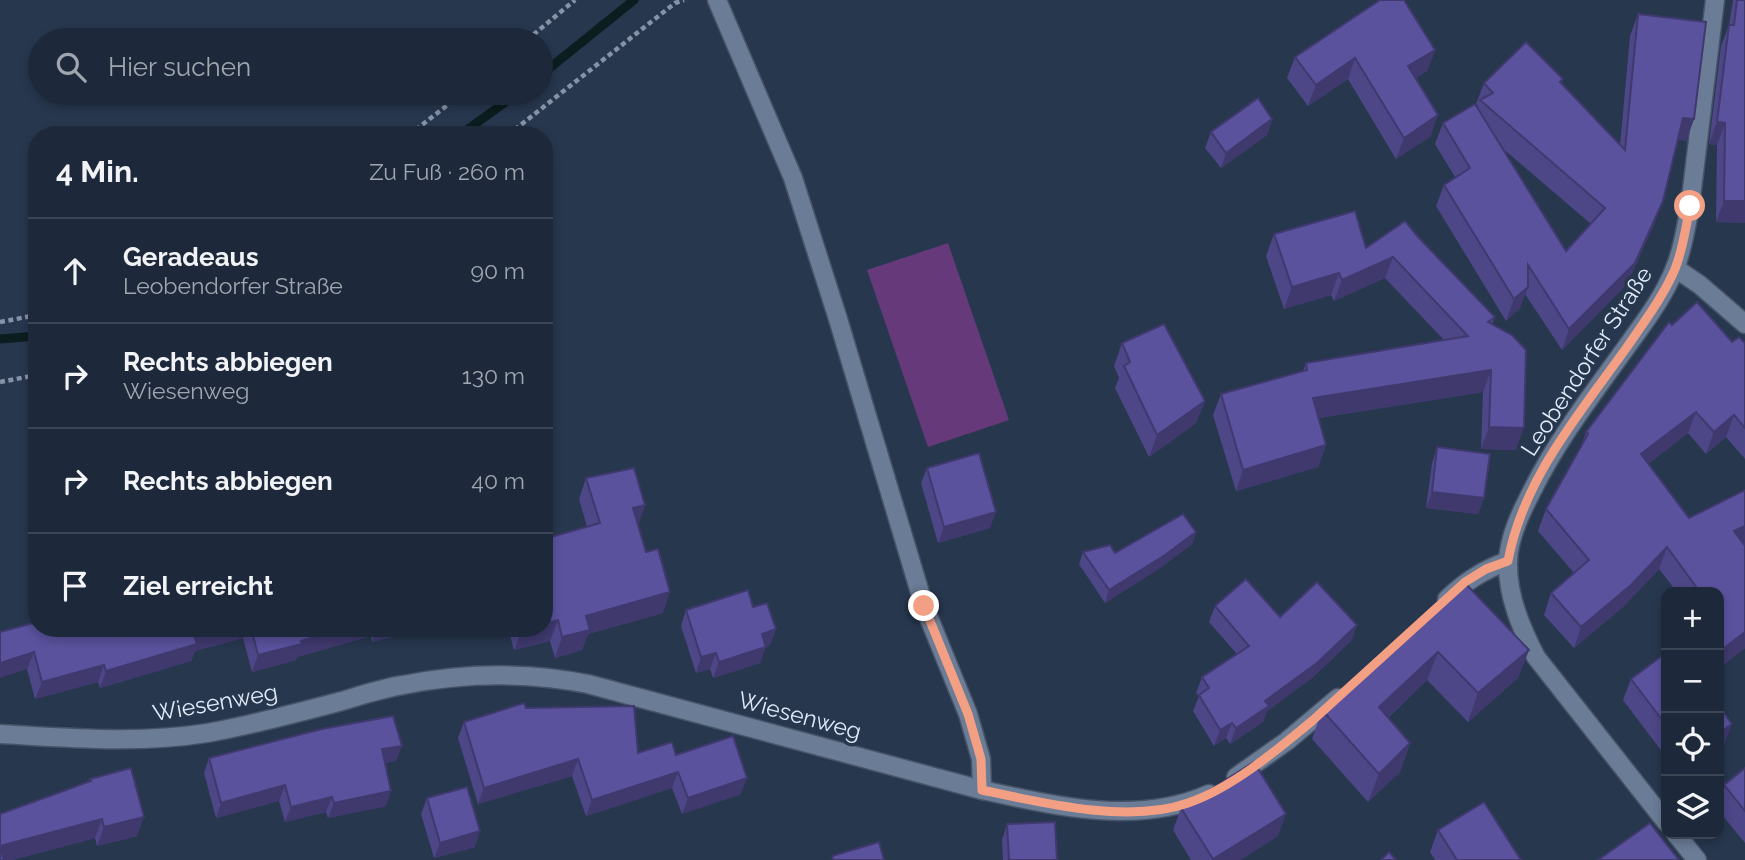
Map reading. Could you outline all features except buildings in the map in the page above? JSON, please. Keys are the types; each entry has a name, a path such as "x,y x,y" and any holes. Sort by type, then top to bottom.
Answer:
{"street":[{"path":"717,0 793,178 924,606 968,714 981,759 982,790"},
{"name":"Leobendorfer Straße","path":"1661,816 1536,657 1521,626 1512,595 1508,561 1513,534 1539,476 1558,444 1642,326 1675,268 1684,240 1690,206 1714,0"},
{"path":"1675,268 1700,285 1745,324"},
{"path":"1435,609 1465,582 1486,569 1508,561"},
{"name":"Wiesenweg","path":"0,734 111,740 164,738 246,725 401,685 439,679 552,677 614,690 982,790 1048,804 1105,811 1149,810 1186,804 1212,793 1277,748 1346,690"},
{"path":"1680,839 1697,860"}],"path":[{"path":"541,28 575,0"},
{"path":"553,99 675,3 684,0"},
{"path":"421,126 448,105"},
{"path":"519,126 546,105"},
{"path":"0,322 28,317"},
{"path":"0,382 28,377"}],"shaded area":[{"path":"948,243 1009,420 928,447 867,270"}],"waterway":[{"path":"553,65 634,0"},
{"path":"472,126 501,105"},
{"path":"0,339 28,337"}],"route":[{"path":"924,606 968,714 981,759 982,790 1048,804 1105,811 1149,810 1186,804 1212,793 1312,721 1465,582 1486,569 1508,561 1513,534 1539,476 1558,444 1660,298 1675,268 1684,240 1690,206"}]}
